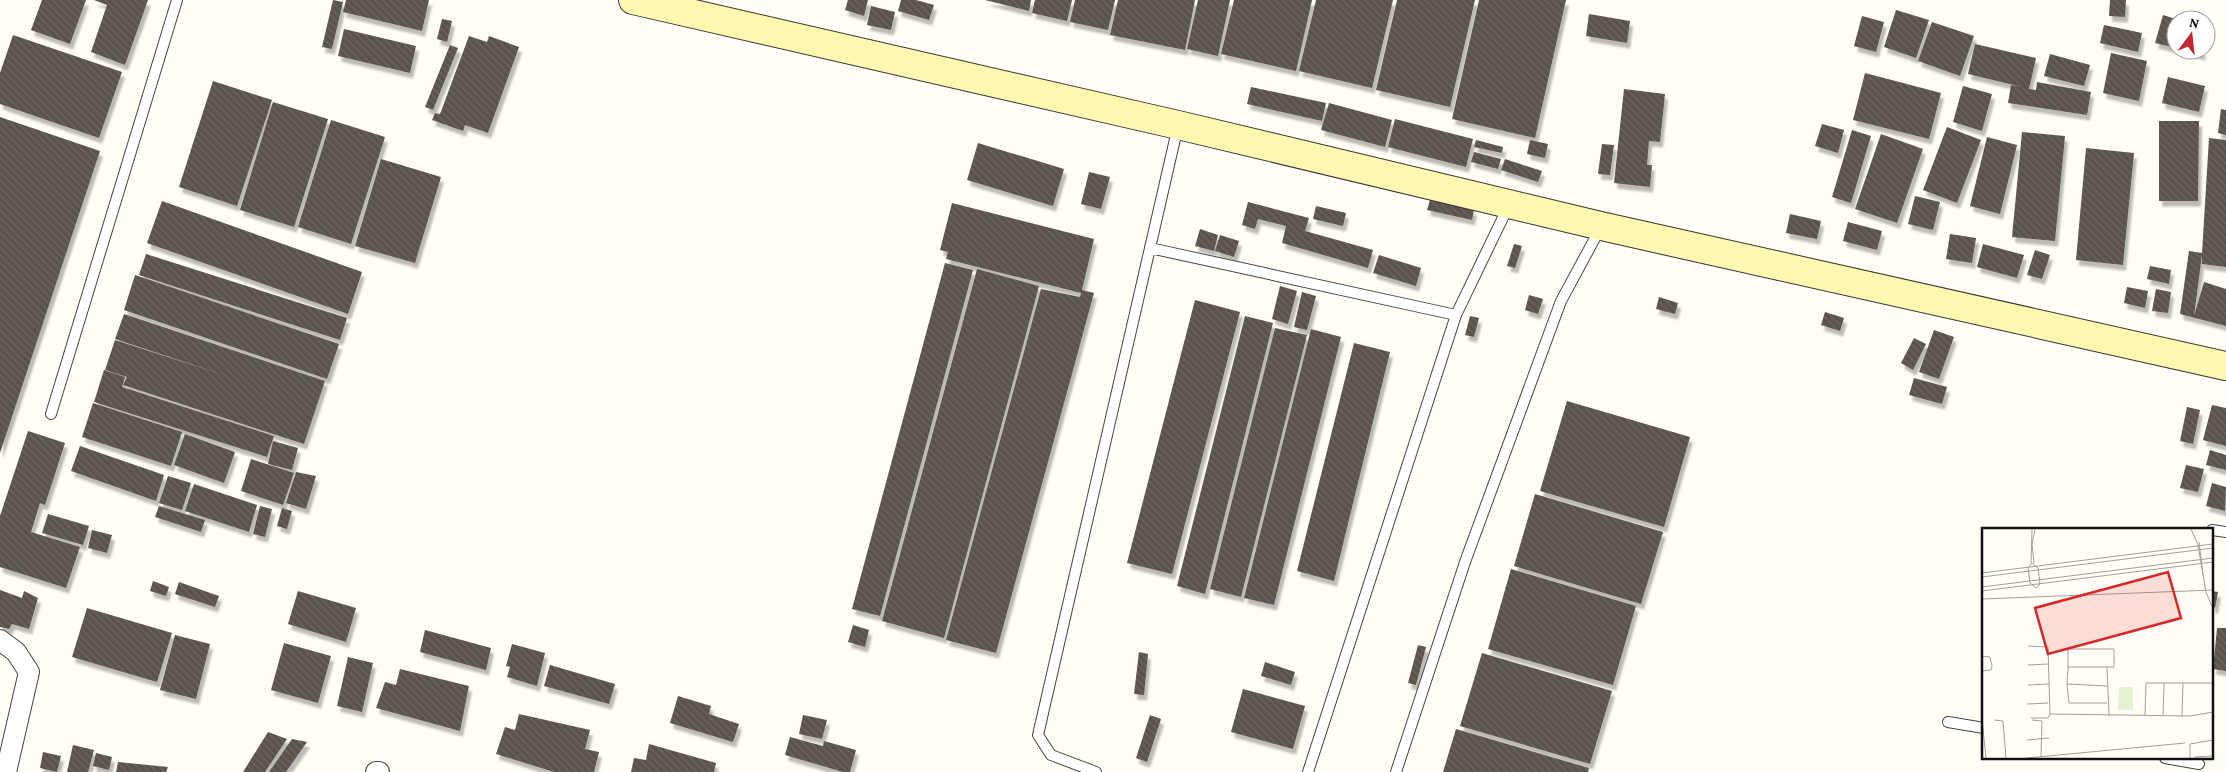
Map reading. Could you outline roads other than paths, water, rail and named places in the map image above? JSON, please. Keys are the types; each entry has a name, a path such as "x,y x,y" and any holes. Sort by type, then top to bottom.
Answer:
{"main road":[{"path":"633,0 1178,125 1601,226 2226,366"},
{"path":"702,0 1607,213 2226,352"}],"street":[{"path":"0,640 16,652 29,672 6,772"}],"lane":[{"path":"51,414 177,0"},
{"path":"1096,772 1051,755 1038,735 1178,125"},
{"path":"1308,772 1456,315 1510,204"},
{"path":"1396,772 1465,562 1561,301 1601,226"},
{"path":"1150,248 1456,315"},
{"path":"1948,722 1982,728"},
{"path":"2175,760 2200,765"}]}
